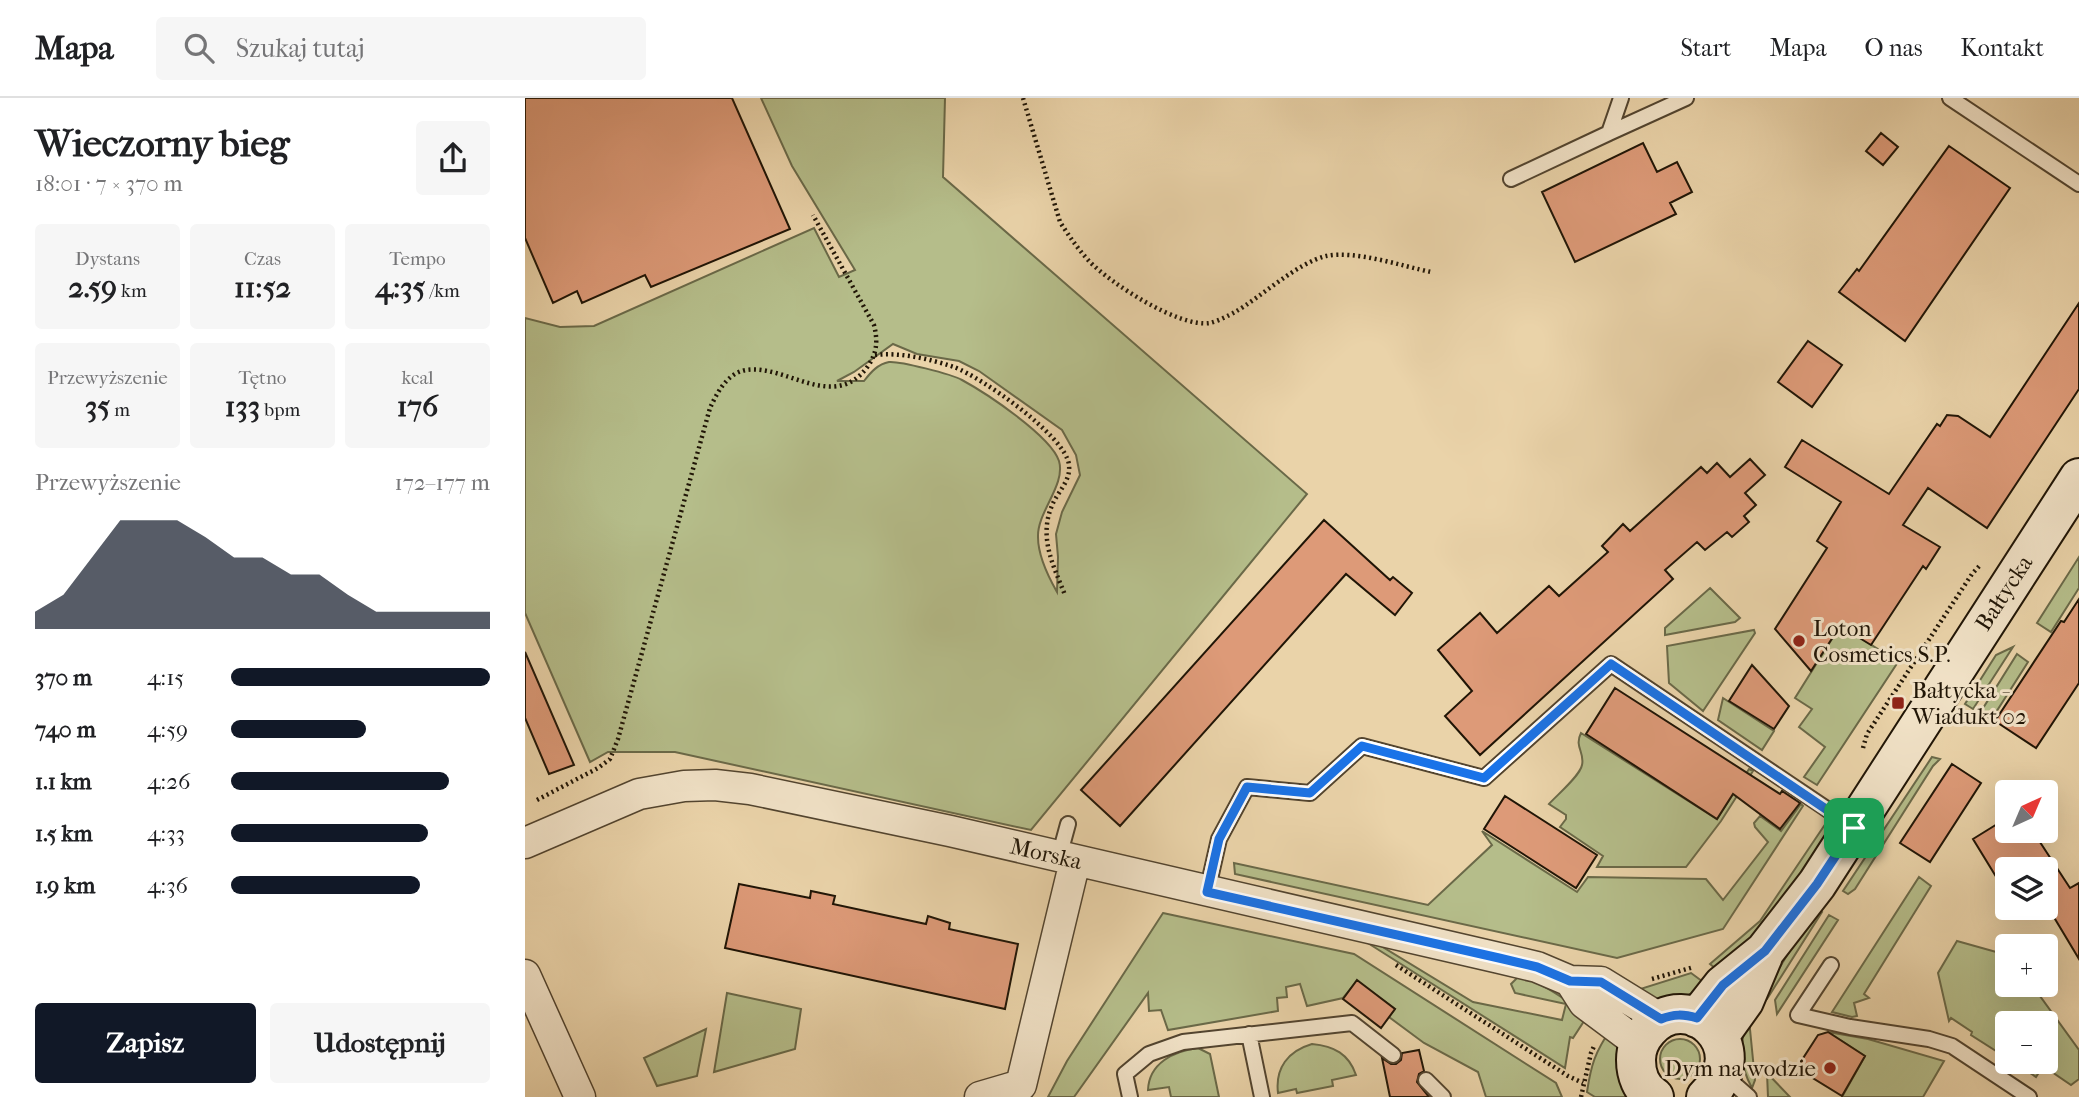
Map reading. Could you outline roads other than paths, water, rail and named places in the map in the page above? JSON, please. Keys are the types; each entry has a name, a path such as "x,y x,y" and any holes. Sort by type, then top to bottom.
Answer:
{"main road":[{"name":"Bałtycka","path":"1679,1029 1723,985 1765,951 1817,884 2079,478"},
{"path":"1649,1096 1638,1077 1636,1057 1679,1029 1724,1049 1726,1090"}],"street":[{"name":"Morska","path":"525,843 639,794 684,786 715,785 750,789 911,823 1499,958 1537,967 1570,981 1601,982 1679,1029"},
{"path":"980,1097 1021,1085 1067,859"},
{"path":"525,975 580,1097"}],"lane":[{"path":"1609,133 1621,98"},
{"path":"1511,179 1686,98"},
{"path":"1950,98 2079,184"},
{"path":"1207,892 1219,839 1247,787 1310,793 1362,746 1484,778 1611,664 1854,828"},
{"path":"1067,859 1068,824"},
{"path":"1831,965 1798,1015 1850,1027 1929,1039 1952,1046 2029,1097"},
{"path":"1130,1097 1125,1074 1149,1054 1183,1042 1352,1023 1393,1055"},
{"path":"1249,1034 1262,1097"},
{"path":"1426,1080 1443,1097"}],"place":[{"name":"Loton Cosmetics S.P.","path":"1799,641"},
{"name":"Bałtycka - Wiadukt 02","path":"1898,703"},
{"name":"Dym na wodzie","path":"1830,1068"}]}
